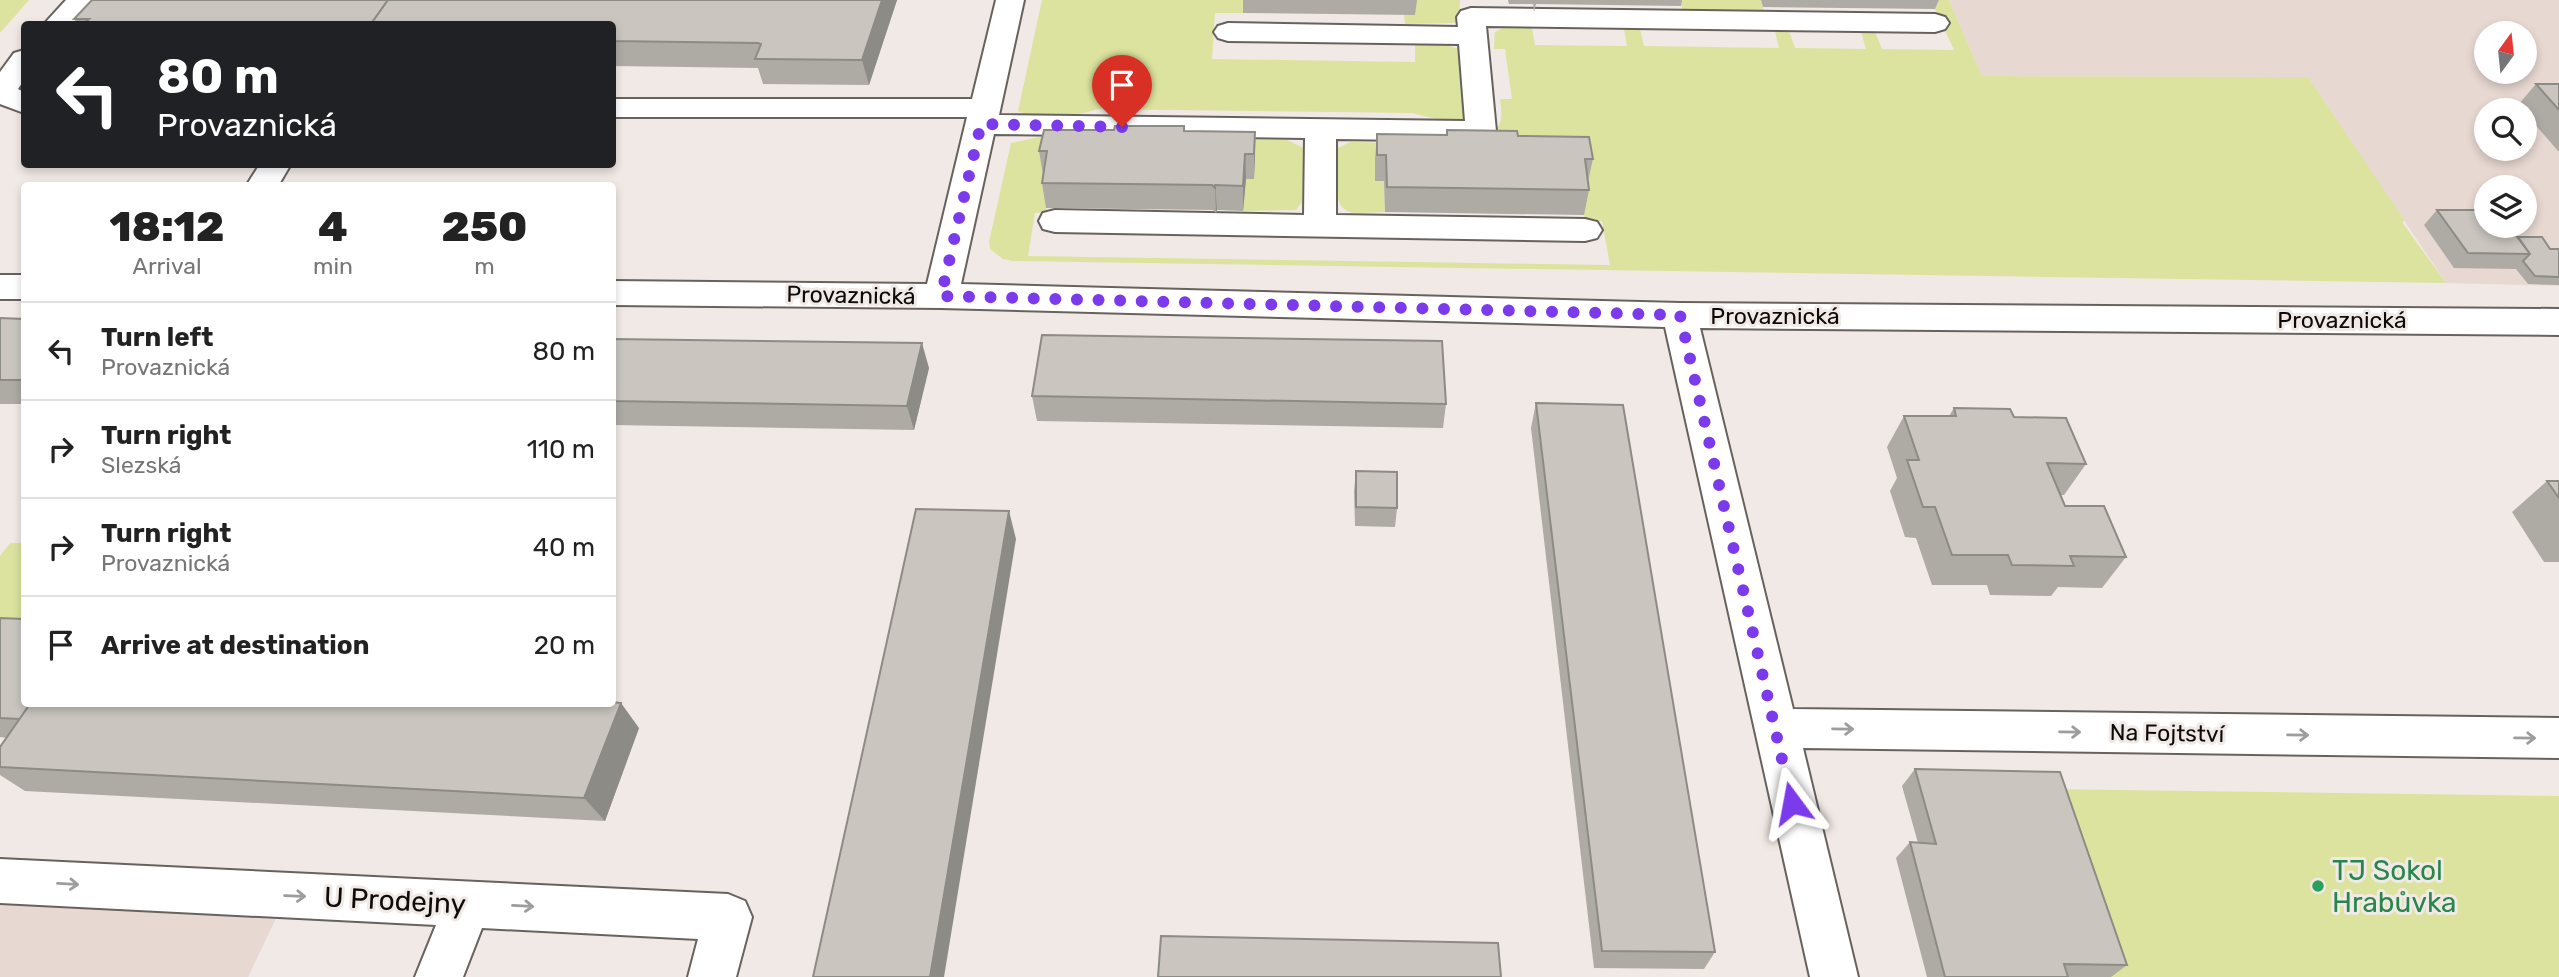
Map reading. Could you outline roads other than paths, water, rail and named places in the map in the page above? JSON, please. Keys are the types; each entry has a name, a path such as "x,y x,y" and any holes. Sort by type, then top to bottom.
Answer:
{"street":[{"path":"61,21 82,0"},
{"path":"941,296 1010,0"},
{"path":"616,108 983,116 1321,129 1480,131 1471,18"},
{"path":"1228,32 1471,18 1935,23"},
{"path":"21,63 1,92 21,102"},
{"path":"1320,226 1321,129"},
{"path":"1055,221 1585,230"},
{"path":"0,287 21,287"},
{"name":"Provaznická","path":"616,293 941,296 1680,315 2559,322"},
{"path":"1680,315 1834,977"},
{"name":"Na Fojtství","path":"1774,728 2559,738"},
{"name":"U Prodejny","path":"0,881 728,917 712,977"},
{"path":"439,977 468,904"}],"place":[{"name":"TJ Sokol Hrabůvka","path":"2318,886"}]}
